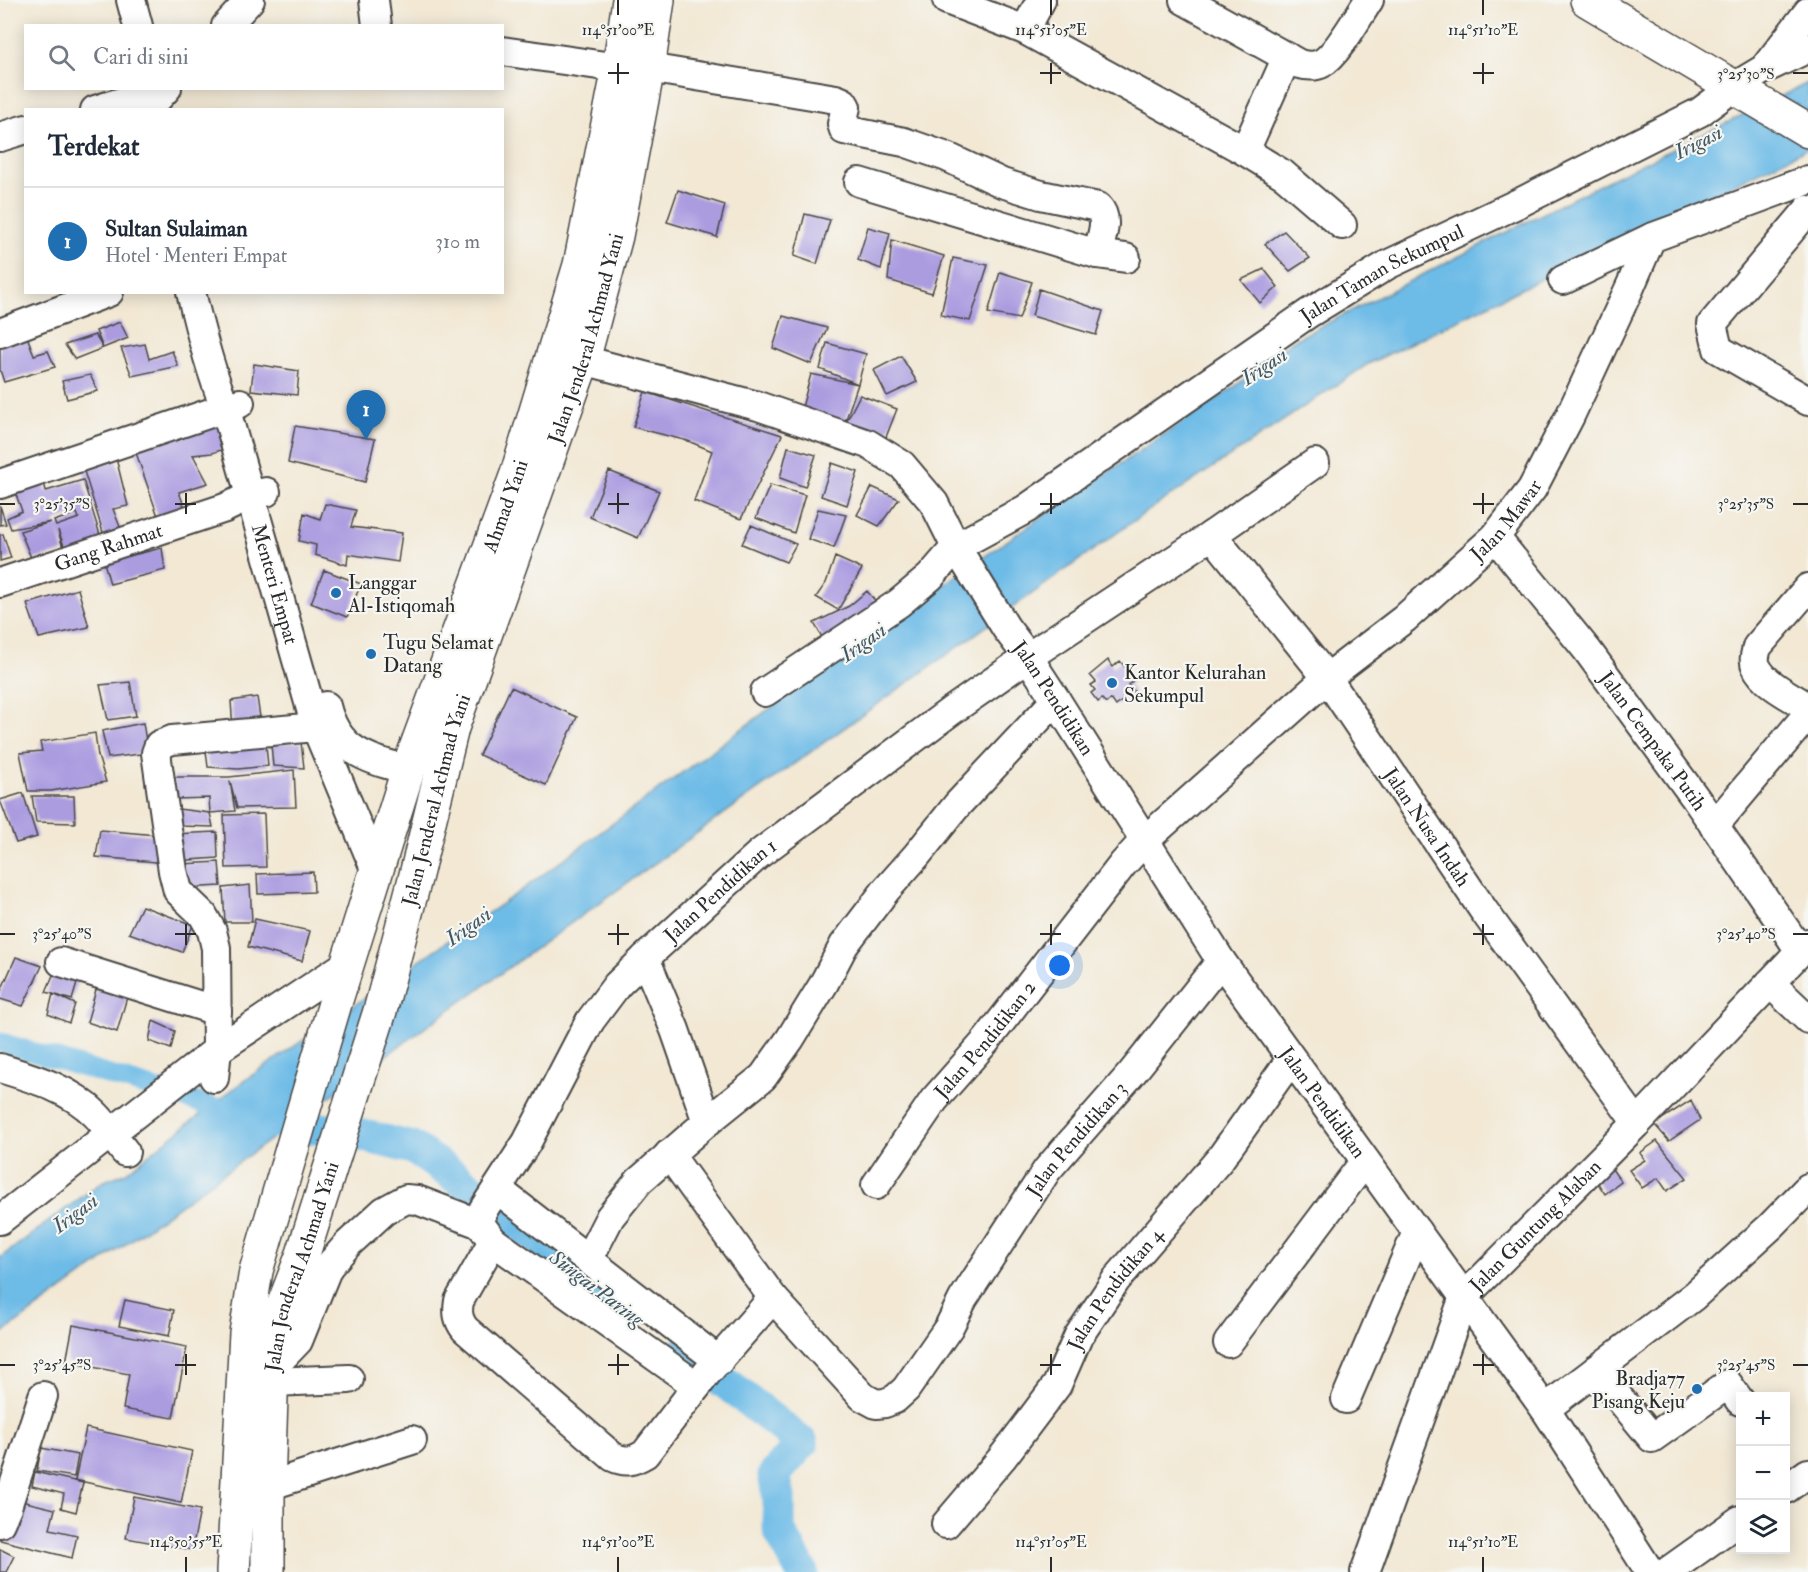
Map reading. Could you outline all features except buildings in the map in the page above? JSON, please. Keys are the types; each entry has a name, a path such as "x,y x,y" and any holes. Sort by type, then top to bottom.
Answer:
{"main road":[{"name":"Ahmad Yani","path":"336,1000 408,770 487,591 505,542 517,474 580,265 633,68 629,0"},
{"name":"Jalan Jenderal Achmad Yani","path":"505,542 583,360 616,236 633,68 658,0"},
{"path":"1587,0 1808,131"},
{"name":"Jalan Jenderal Achmad Yani","path":"268,1572 272,1375 282,1309 303,1254 380,1011 487,591"},
{"name":"Jalan Jenderal Achmad Yani","path":"233,1572 245,1345 250,1298 256,1270 336,1000"}],"street":[{"path":"112,0 118,24"},
{"path":"131,0 137,24"},
{"path":"228,24 249,0"},
{"path":"374,0 377,24"},
{"path":"947,0 1025,30 1245,151 1284,175 1342,225"},
{"path":"1025,30 1041,0"},
{"path":"1184,0 1299,64 1309,66 1321,64 1330,57 1369,0"},
{"path":"1764,69 1808,12"},
{"name":"Jalan Taman Sekumpul","path":"765,692 899,603 930,577 1026,508 1309,313 1387,265 1523,201 1700,112 1746,94 1764,69 1808,48"},
{"path":"504,51 836,99 843,102 846,107 842,124 844,130 904,142 947,156 1002,183 1041,195 1098,207 1104,213 1105,221 1097,254"},
{"path":"1245,151 1287,57"},
{"path":"104,108 151,97"},
{"path":"0,137 24,130"},
{"path":"1563,280 1651,238 1808,180"},
{"path":"859,182 1097,254 1126,258"},
{"path":"1808,210 1712,324 1718,349 1808,401"},
{"name":"Jalan Mawar","path":"1144,841 1327,678 1404,619 1495,537 1532,489 1570,416 1651,238"},
{"path":"0,333 104,294"},
{"name":"Menteri Empat","path":"192,294 228,393 328,732 376,871"},
{"name":"Menteri Empat","path":"209,294 228,393"},
{"name":"Jalan Pendidikan","path":"583,360 758,406 868,444 902,465 934,503 961,554 1006,628 1056,700 1221,961 1545,1409 1650,1572"},
{"path":"0,484 228,393"},
{"name":"Jalan Pendidikan 1","path":"773,1298 709,1371 645,1454 635,1460 623,1461 613,1457 465,1329 457,1310 489,1212 590,1021 617,985 759,854 951,711 1315,463"},
{"name":"Gang Rahmat","path":"0,583 225,508 258,494"},
{"name":"Jalan Nusa Indah","path":"1212,535 1327,678 1484,911 1637,1123"},
{"name":"Jalan Cempaka Putih","path":"1495,537 1587,650 1805,948"},
{"path":"1808,588 1757,647 1755,658 1756,666 1768,681 1808,708"},
{"path":"589,1258 610,1217 639,1181 706,1122 763,1077 790,1039 844,945 886,890 958,804 1056,700"},
{"path":"1714,826 1808,714"},
{"path":"216,1064 216,948 212,931 203,915 178,891 156,753 159,745 172,740 328,732 352,750 374,761 408,770"},
{"name":"Jalan Pendidikan 2","path":"876,1185 934,1100 986,1041 1123,864 1144,841"},
{"name":"Jalan Guntung Alaban","path":"1365,1572 1464,1297 1637,1123 1805,948"},
{"path":"645,958 675,1030 706,1122"},
{"name":"Jalan Pendidikan 3","path":"773,1298 863,1397 876,1404 895,1399 906,1389 949,1327 963,1299 1047,1170 1132,1073 1221,961"},
{"path":"61,962 217,1011"},
{"path":"0,1220 117,1143 347,964"},
{"path":"1770,983 1808,1019"},
{"name":"Jalan Pendidikan 4","path":"946,1524 1002,1458 1058,1384 1078,1337 1116,1280 1220,1159 1291,1059"},
{"path":"0,1068 50,1086 78,1100 97,1115 117,1143"},
{"path":"669,1154 773,1298"},
{"path":"1228,1343 1365,1161"},
{"path":"1545,1409 1694,1296 1771,1226 1808,1188"},
{"path":"272,1375 303,1331 328,1267 348,1244 384,1211 406,1199 489,1212 589,1258 709,1371"},
{"path":"489,1212 709,1371"},
{"path":"1346,1399 1417,1232"},
{"path":"1596,1370 1652,1438 1728,1384 1736,1395"},
{"path":"272,1375 349,1379"},
{"path":"0,1523 43,1396"},
{"path":"268,1486 412,1440"},
{"path":"1668,1572 1736,1523"}],"water":[{"name":"Irigasi","path":"1808,83 1808,148 1368,364 1145,513 437,1019 0,1335 0,1258 102,1182 125,1173 238,1085 519,892 851,649 1233,388 1292,341 1617,176"}],"waterway":[{"path":"0,1042 236,1114"},
{"name":"Sungai Paring","path":"272,1121 360,1135 413,1148 450,1173 632,1311"},
{"name":"Sungai Paring","path":"685,1351 802,1443 774,1475 779,1497 779,1530 802,1572"}],"place":[{"name":"Sultan Sulaiman","path":"366,440"},
{"name":"Langgar Al-Istiqomah","path":"336,593"},
{"name":"Tugu Selamat Datang","path":"371,654"},
{"name":"Kantor Kelurahan Sekumpul","path":"1112,683"},
{"name":"Bradja77 Pisang Keju","path":"1697,1389"}]}
